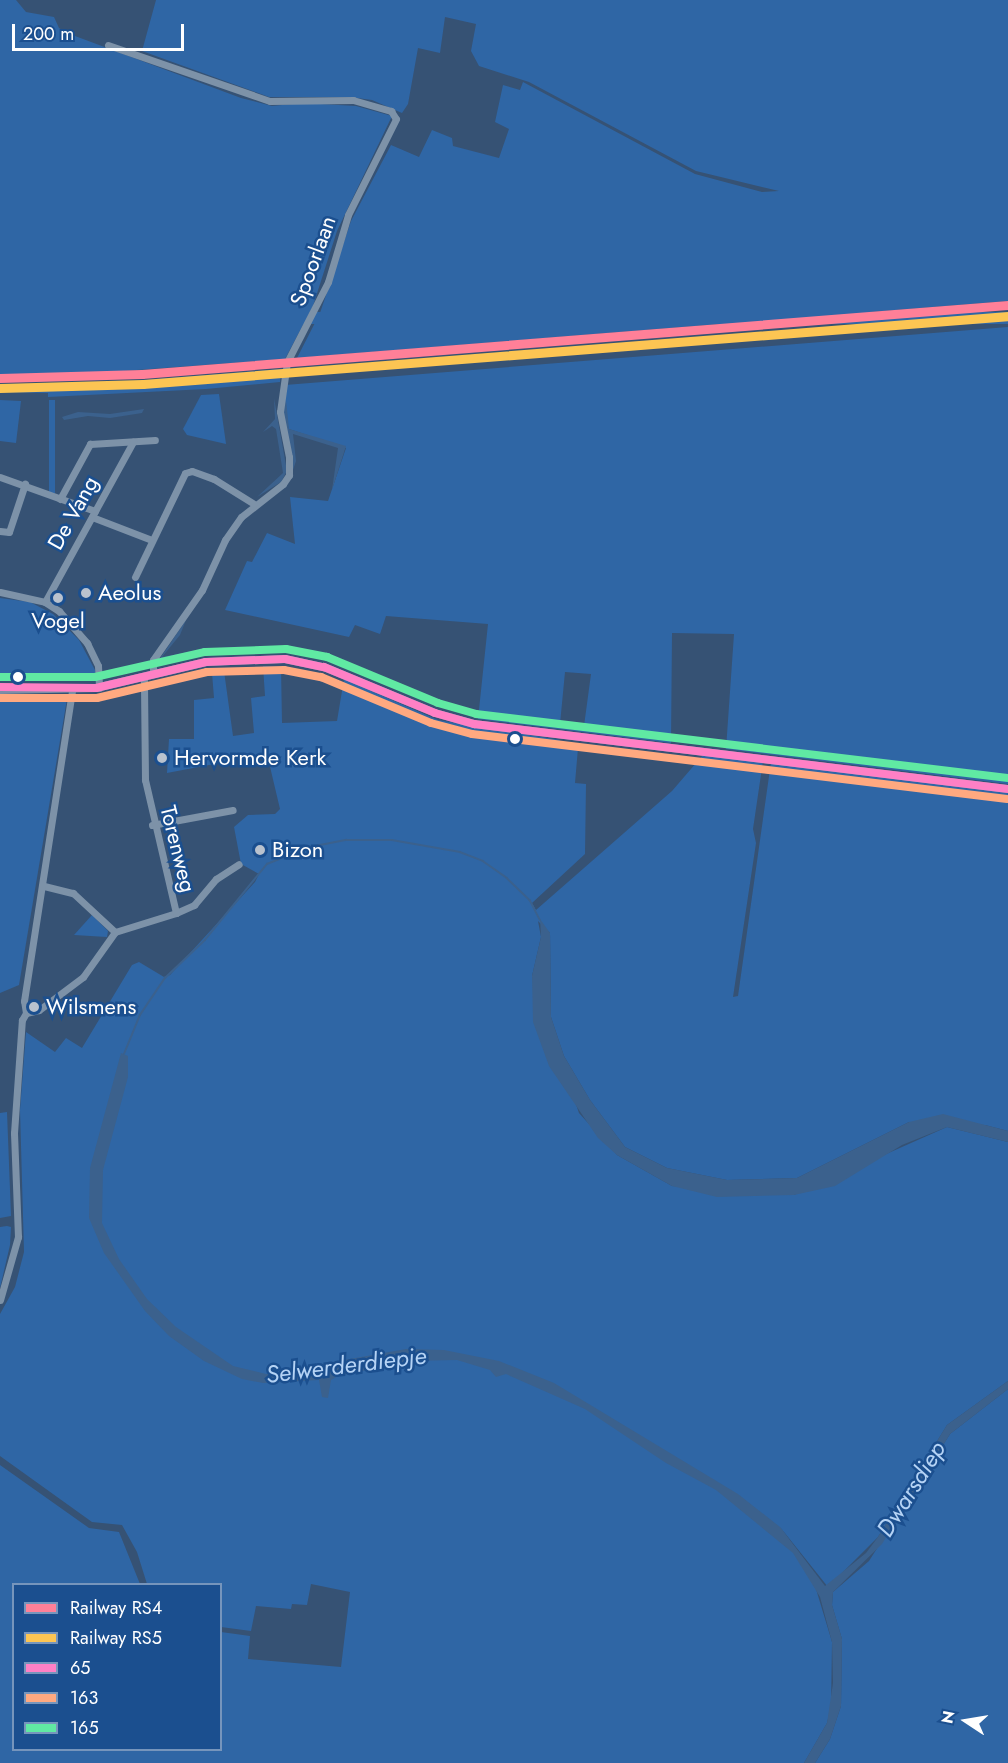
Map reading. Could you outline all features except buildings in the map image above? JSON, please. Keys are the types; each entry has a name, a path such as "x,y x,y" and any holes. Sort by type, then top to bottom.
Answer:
{"main road":[{"path":"0,689 99,688 217,660 285,659 324,667 418,707 474,724 1008,789"}],"street":[{"name":"Spoorlaan","path":"108,45 270,101 353,100 391,111 396,117 348,216 320,299 287,362 280,412 290,457 289,475 280,486 254,504 225,540 202,590 153,660 148,676"},
{"name":"De Vang","path":"60,499 85,448 90,444 156,440"},
{"name":"De Vang","path":"45,602 133,442"},
{"path":"135,577 185,473 192,471 214,479 254,504"},
{"path":"0,477 25,484 152,540"},
{"path":"0,531 9,532 25,484"},
{"path":"0,592 45,602 59,611 87,643 98,666 99,688"},
{"name":"Torenweg","path":"115,932 176,914 152,825 144,775 148,676"},
{"path":"0,1300 17,1246 15,1106 22,1020 26,1013 24,1001 44,886 72,690"},
{"path":"152,825 233,810"},
{"path":"176,914 194,905 216,879 239,864"},
{"path":"26,1013 39,1010 83,976 115,932 73,893 44,886"}],"shaded area":[{"path":"0,0 16,0 26,12 54,17 59,28 67,33 241,98 272,106 303,103 356,106 392,116 337,231 313,306 285,359 96,373 0,375"},
{"path":"156,0 1008,0 1008,301 297,358 320,313 351,221 391,145 419,157 432,130 452,138 453,146 499,158 509,129 495,122 503,85 520,90 523,82 695,174 762,192 779,191 696,171 529,82 479,66 471,51 476,24 445,17 440,53 418,48 408,104 402,113 372,100 350,97 269,97 142,51"},
{"path":"286,312 1008,312 1008,324 286,324"},
{"path":"1008,327 1008,784 726,749 734,634 672,633 671,743 478,719 488,624 386,616 380,634 355,625 349,637 225,610 247,561 252,562 267,533 295,544 290,497 328,501 346,448 289,429 284,413 285,385","holes":["565,672 591,674 584,726 560,724"]},
{"path":"281,369 280,382 206,389 48,397 48,393 0,392 0,385 96,384"},
{"path":"219,394 226,444 187,435 183,429 201,395"},
{"path":"0,400 21,401 16,443 0,441"},
{"path":"49,400 55,400 55,493 49,493"},
{"path":"0,598 30,602 53,614 79,640 95,670 95,680 0,680"},
{"path":"263,666 281,667 282,723 337,721 344,679 438,720 560,740 558,746 578,748 575,783 586,784 585,854 532,903 536,910 672,791 703,755 763,761 753,829 756,843 733,997 738,996 771,762 1008,792 1008,1131 985,1125 909,1122 797,1178 727,1180 667,1168 625,1147 590,1100 564,1056 551,1017 550,933 538,921 541,937 532,976 579,1113 617,1155 672,1186 794,1195 947,1127 1008,1142 1008,1381 947,1425 878,1537 828,1587 780,1527 817,1579 816,1589 832,1642 831,1707 827,1723 804,1763 0,1763 0,1465 89,1528 119,1532 140,1583 12,1583 12,1751 222,1751 222,1632 250,1636 248,1659 341,1667 350,1592 311,1584 307,1605 292,1604 291,1609 256,1606 251,1631 222,1627 222,1583 147,1583 137,1552 122,1525 92,1522 0,1456 0,1314 15,1287 24,1252 20,1110 26,1032 55,1052 66,1038 82,1048 132,965 139,962 164,977 170,975 255,882 259,874 241,864 234,827 248,815 275,814 280,809 267,754 167,773 169,739 194,739 194,700 214,698 212,673 224,671 233,736 254,733 251,698 265,696"},
{"path":"0,697 67,699 19,985 0,993"},
{"path":"92,915 108,931 107,937 74,935"},
{"path":"7,1112 11,1216 0,1218 0,1113"},
{"path":"0,1227 11,1227 10,1245 0,1288"},
{"path":"1008,1389 1008,1763 815,1763 830,1739 841,1706 842,1639 832,1605 833,1592 869,1561 950,1434"}],"water":[{"path":"274,398 287,471 281,482 257,497 283,473 276,429 272,426 263,432 275,419"},
{"path":"286,400 289,429 346,446 332,490 338,448 293,434 296,461 293,470 283,411"},
{"path":"144,409 142,413 110,418 88,416 64,420 62,417 78,412 110,414"},
{"path":"186,620 180,635 162,657 204,649 204,652 159,660"},
{"path":"540,919 550,933 551,1017 564,1056 590,1100 625,1147 667,1168 727,1180 797,1178 909,1122 943,1114 1008,1131 1008,1142 947,1127 902,1145 835,1186 794,1195 717,1197 672,1186 617,1155 598,1138 549,1066 533,1022 532,976 541,937"},
{"name":"Dwarsdiep","path":"121,1053 128,1056 128,1077 103,1170 102,1223 119,1259 147,1299 176,1327 233,1366 266,1374 406,1349 444,1350 499,1361 554,1383 738,1494 780,1527 825,1586 866,1553 947,1425 1008,1381 1008,1389 950,1434 882,1544 833,1592 832,1605 842,1639 841,1706 830,1739 815,1763 804,1763 827,1723 833,1683 832,1642 820,1597 793,1553 716,1490 666,1463 585,1409 506,1374 496,1377 490,1370 457,1360 409,1361 338,1376 331,1380 328,1398 322,1397 319,1380 263,1383 242,1379 204,1361 169,1336 145,1311 104,1253 89,1218 90,1168"}],"waterway":[{"name":"Selwerderdiepje","path":"124,1054 140,1015 165,978 205,940 267,864 310,847 346,840 392,840 460,852 483,861 507,878 530,900 540,920"}],"rail line":[{"name":"RS4","path":"0,378 142,374 1008,305"},
{"name":"RS5","path":"0,388 143,384 1008,316"}],"transit line":[{"name":"165","path":"0,677 95,677 205,652 286,649 327,657 438,703 476,714 1008,778"},
{"name":"65","path":"0,687 96,688 206,662 285,659 324,667 435,713 474,724 1008,789"},
{"name":"163","path":"0,698 97,698 207,672 284,670 321,677 431,723 472,734 1007,799"}],"place":[{"name":"Aeolus","path":"86,593"},
{"name":"Vogel","path":"58,598"},
{"name":"Hervormde Kerk","path":"162,758"},
{"name":"Bizon","path":"260,850"},
{"name":"Wilsmens","path":"34,1007"}]}
